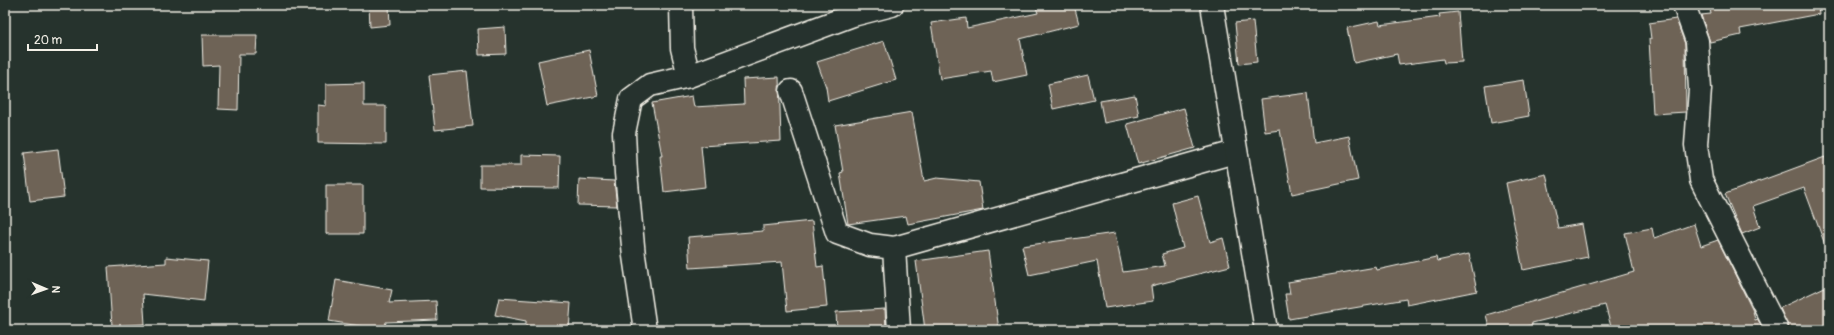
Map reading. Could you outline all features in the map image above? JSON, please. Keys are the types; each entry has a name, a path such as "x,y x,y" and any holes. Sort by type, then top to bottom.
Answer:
{"street":[{"path":"681,5 682,48 689,76"},
{"path":"646,330 634,256 626,174 624,133 631,99 650,85 689,76 853,15 892,5"},
{"path":"1212,5 1235,152 1266,330"},
{"path":"1684,5 1697,41 1700,88 1696,145 1701,180 1777,330"},
{"path":"791,91 837,233 870,245 894,248 1235,152"},
{"path":"894,248 899,330"}],"building":[{"path":"369,5 389,5 390,25 370,27"},
{"path":"1035,5 1074,5 1079,24 1020,39 1027,75 993,82 991,71 940,79 931,23 966,18 967,28 1038,13"},
{"path":"1709,5 1818,5 1819,14 1740,29 1741,35 1710,42 1701,15 1711,14"},
{"path":"1458,12 1462,62 1444,63 1443,59 1399,65 1397,54 1354,63 1347,28 1379,21 1380,25 1440,17 1439,14"},
{"path":"1676,19 1685,44 1686,112 1653,114 1649,39 1651,39 1649,23"},
{"path":"1253,21 1257,62 1239,64 1235,23"},
{"path":"505,27 506,54 479,55 478,29"},
{"path":"202,35 257,35 256,54 239,54 238,110 218,109 219,65 203,66"},
{"path":"884,41 896,80 828,101 826,87 817,62"},
{"path":"589,50 598,96 547,106 538,61"},
{"path":"467,71 473,126 435,130 429,75"},
{"path":"1088,75 1094,100 1053,109 1048,84"},
{"path":"779,77 781,141 701,146 705,187 664,192 660,156 662,156 652,103 692,96 694,107 744,104 743,79"},
{"path":"1524,80 1529,116 1491,123 1485,86"},
{"path":"364,83 364,106 386,106 386,144 318,143 318,105 326,106 326,84"},
{"path":"1308,93 1314,143 1349,136 1358,180 1292,194 1280,130 1265,132 1261,99"},
{"path":"1135,95 1139,116 1104,123 1100,101"},
{"path":"1184,108 1195,148 1138,164 1127,124"},
{"path":"912,112 924,181 937,178 979,182 983,210 908,224 906,216 848,224 840,173 843,172 835,125"},
{"path":"58,149 64,197 30,201 24,153"},
{"path":"521,155 560,156 559,188 480,187 480,165 521,165"},
{"path":"1825,157 1829,168 1829,249 1827,250 1804,188 1753,206 1760,227 1742,234 1725,194"},
{"path":"1546,174 1558,228 1582,224 1588,257 1523,270 1506,183"},
{"path":"579,179 614,181 617,206 578,205"},
{"path":"326,185 363,185 363,234 326,234"},
{"path":"1198,196 1210,242 1223,238 1230,266 1151,286 1153,301 1105,308 1097,261 1029,275 1022,246 1115,233 1123,272 1165,266 1162,254 1183,248 1172,203"},
{"path":"812,221 817,267 823,266 827,307 787,311 782,262 690,268 688,237 763,231 763,226"},
{"path":"1694,224 1701,246 1718,240 1753,311 1755,320 1758,319 1763,330 1612,330 1605,305 1532,323 1532,325 1513,330 1490,330 1486,315 1634,272 1625,233 1652,228 1654,238"},
{"path":"988,251 999,330 925,330 916,261"},
{"path":"1469,254 1477,291 1407,305 1406,299 1289,319 1285,294 1290,294 1288,282 1376,267 1377,270 1436,257 1437,261"},
{"path":"166,257 208,261 204,301 143,294 145,324 112,326 108,267 166,263"},
{"path":"336,280 392,290 389,303 436,301 437,320 386,322 384,330 329,321"},
{"path":"1829,285 1829,330 1789,330 1780,308"},
{"path":"499,298 571,303 569,330 526,330 526,321 495,315"},
{"path":"885,309 886,330 837,330 836,312"}]}
